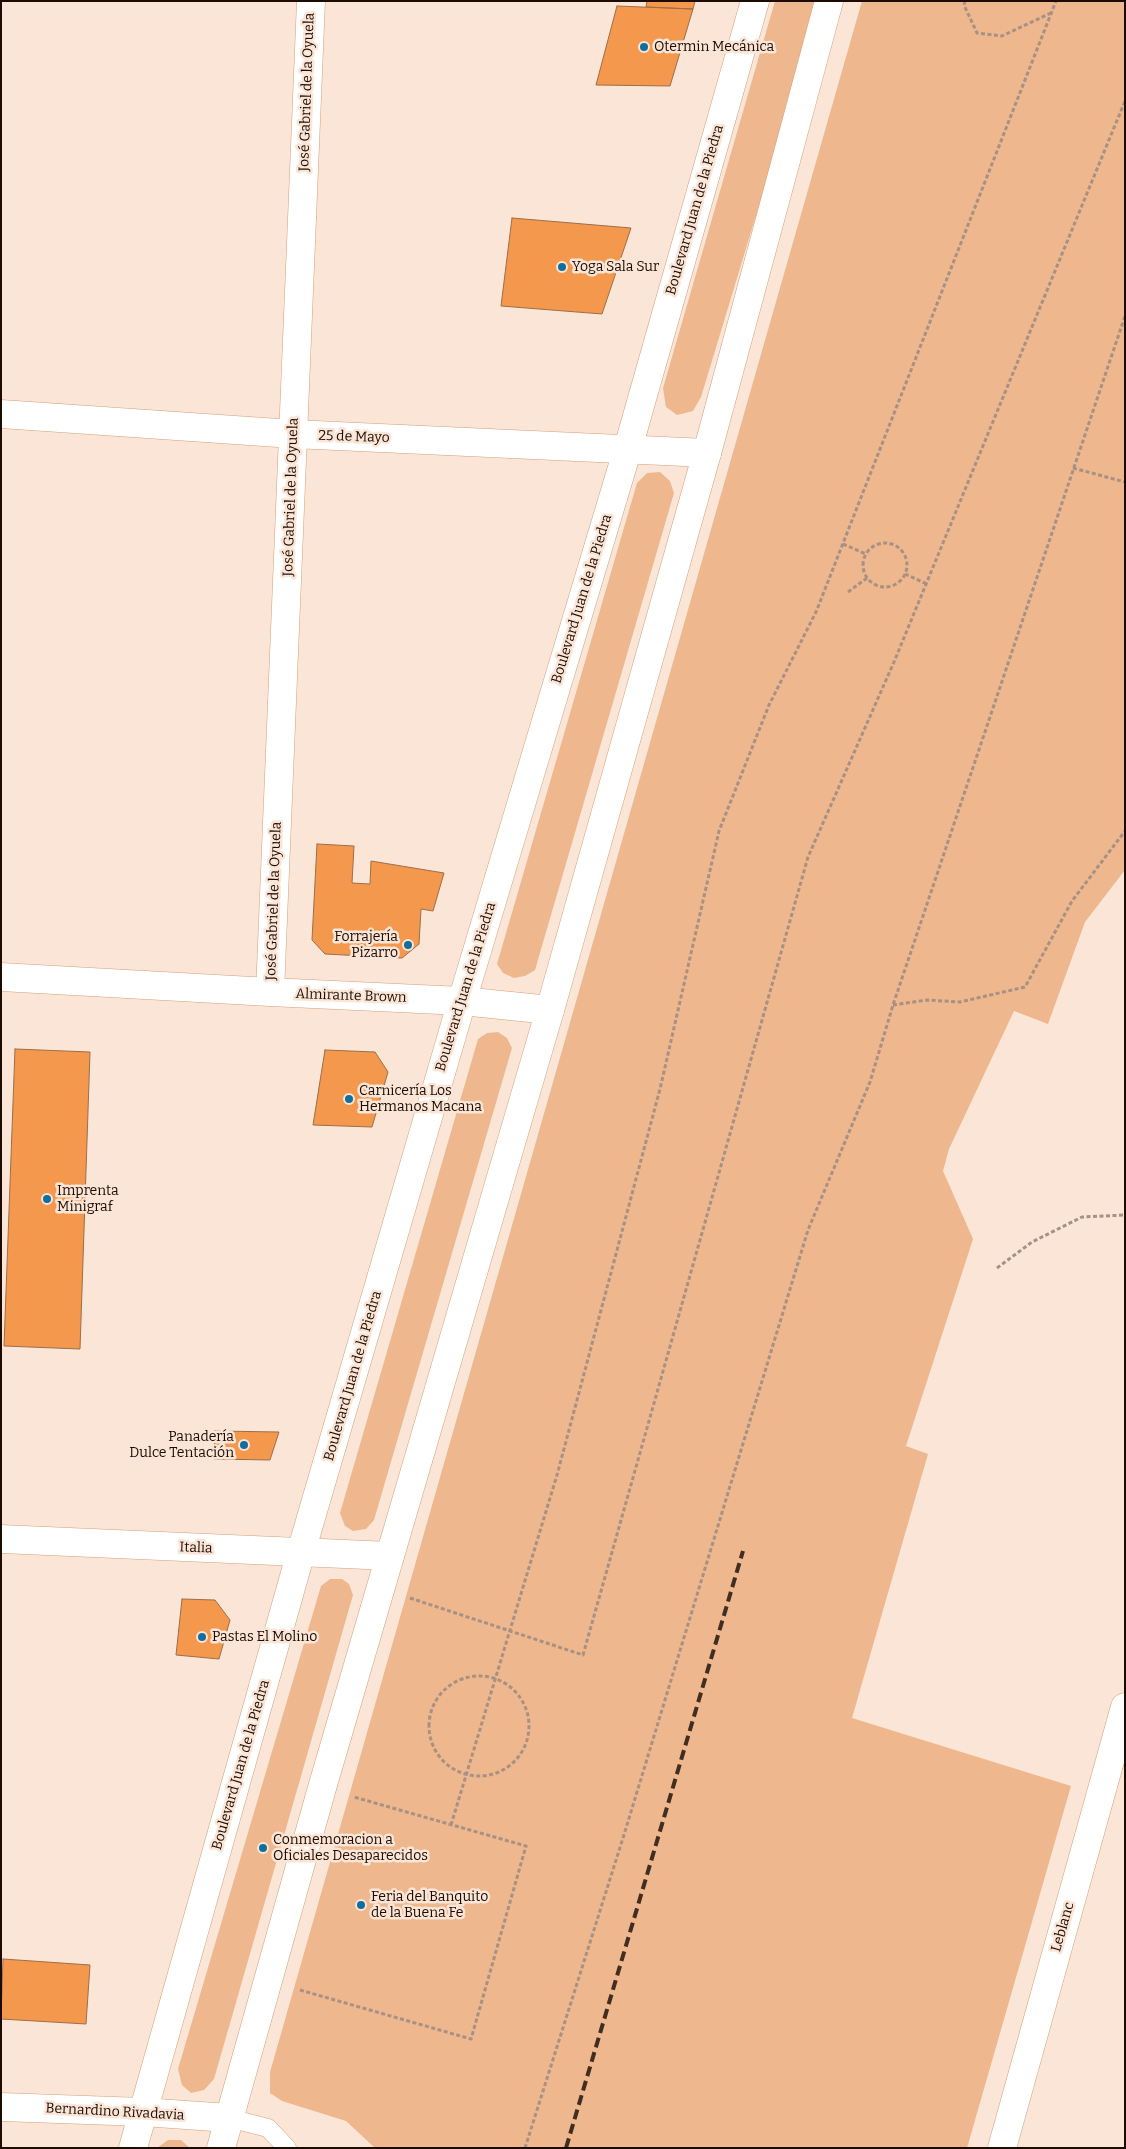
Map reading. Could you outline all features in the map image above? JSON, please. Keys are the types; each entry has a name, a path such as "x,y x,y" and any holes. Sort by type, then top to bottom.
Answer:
{"main road":[{"name":"José Gabriel de la Oyuela","path":"270,992 311,1"},
{"name":"Boulevard Juan de la Piedra","path":"133,2148 301,1552 462,1000 628,448 755,1"},
{"path":"221,2148 322,1788 550,1010 707,453 829,1"},
{"name":"25 de Mayo","path":"1,414 293,434 707,453"},
{"name":"Almirante Brown","path":"1,977 270,992 462,1000 550,1010"},
{"name":"Italia","path":"1,1540 390,1556"},
{"name":"Leblanc","path":"1002,2148 1125,1707"},
{"name":"Bernardino Rivadavia","path":"1,2107 143,2112 229,2118"}],"lane":[{"path":"229,2118 268,2128 287,2148"}],"path":[{"path":"965,1 964,6 977,33 1002,36 1052,12"},
{"path":"451,1825 557,1475 660,1089 719,832 769,705 816,612 1056,1"},
{"path":"381,1588 583,1654 808,857 926,584 1125,102"},
{"path":"525,2148 624,1838 808,1230 870,1082 893,1005 1125,316"},
{"path":"1073,468 1125,482"},
{"path":"884,543 898,547 906,560 905,574 901,581 888,587 874,585 867,578 862,568 866,554 876,544 884,543"},
{"path":"843,544 866,554"},
{"path":"905,574 926,584"},
{"path":"848,592 867,578"},
{"path":"893,1005 927,1000 960,1002 1025,987 1072,901 1125,831"},
{"path":"997,1268 1032,1242 1082,1217 1125,1215"},
{"path":"483,1675 495,1678 513,1688 523,1700 528,1716 529,1732 524,1747 516,1761 503,1770 486,1775 466,1774 453,1769 440,1758 432,1743 428,1726 432,1709 440,1694 452,1683 467,1676 483,1675"},
{"path":"268,1981 471,2039 526,1846 322,1788"}],"shaded area":[{"path":"775,1 821,1 701,397 693,411 677,415 666,407 663,388"},
{"path":"862,1 1125,1 1125,870 1085,922 1048,1024 1014,1011 949,1149 943,1171 973,1239 906,1446 928,1454 852,1718 1071,1786 967,2148 375,2148 346,2121 282,2101 270,2093 270,2072"},
{"path":"660,472 670,481 674,493 535,970 525,976 514,978 503,973 497,964 637,483 647,473"},
{"path":"498,1032 507,1038 512,1048 374,1520 366,1529 353,1531 345,1526 340,1513 478,1039 487,1033"},
{"path":"330,1579 342,1579 349,1584 353,1595 214,2079 204,2090 191,2093 182,2085 178,2069 321,1586"},
{"path":"168,2140 181,2140 190,2148 157,2148"}],"building":[{"path":"647,1 695,1 693,9 646,7"},
{"name":"Otermin Mecánica","path":"617,6 693,9 670,86 596,85"},
{"name":"Yoga Sala Sur","path":"512,218 631,228 602,314 501,306"},
{"path":"317,844 354,846 352,883 370,884 371,861 444,873 433,911 421,909 419,944 402,958 325,954 312,940"},
{"name":"Imprenta Minigraf","path":"15,1049 90,1052 80,1349 4,1346"},
{"name":"Carnicería Los Hermanos Macana","path":"325,1050 375,1052 388,1072 372,1127 313,1125"},
{"name":"Panadería Dulce Tentación","path":"215,1431 279,1432 270,1460 214,1459"},
{"name":"Pastas El Molino","path":"182,1599 215,1600 230,1620 219,1659 176,1655"},
{"path":"3,1959 90,1965 86,2024 1,2019"}],"railway":[{"path":"566,2148 743,1551"}],"place":[{"name":"Otermin Mecánica","path":"644,47"},
{"name":"Yoga Sala Sur","path":"562,267"},
{"name":"Forrajería Pizarro","path":"408,945"},
{"name":"Carnicería Los Hermanos Macana","path":"349,1099"},
{"name":"Imprenta Minigraf","path":"47,1199"},
{"name":"Panadería Dulce Tentación","path":"244,1445"},
{"name":"Pastas El Molino","path":"202,1637"},
{"name":"Conmemoracion a Oficiales Desaparecidos","path":"263,1848"},
{"name":"Feria del Banquito de la Buena Fe","path":"361,1905"}]}
